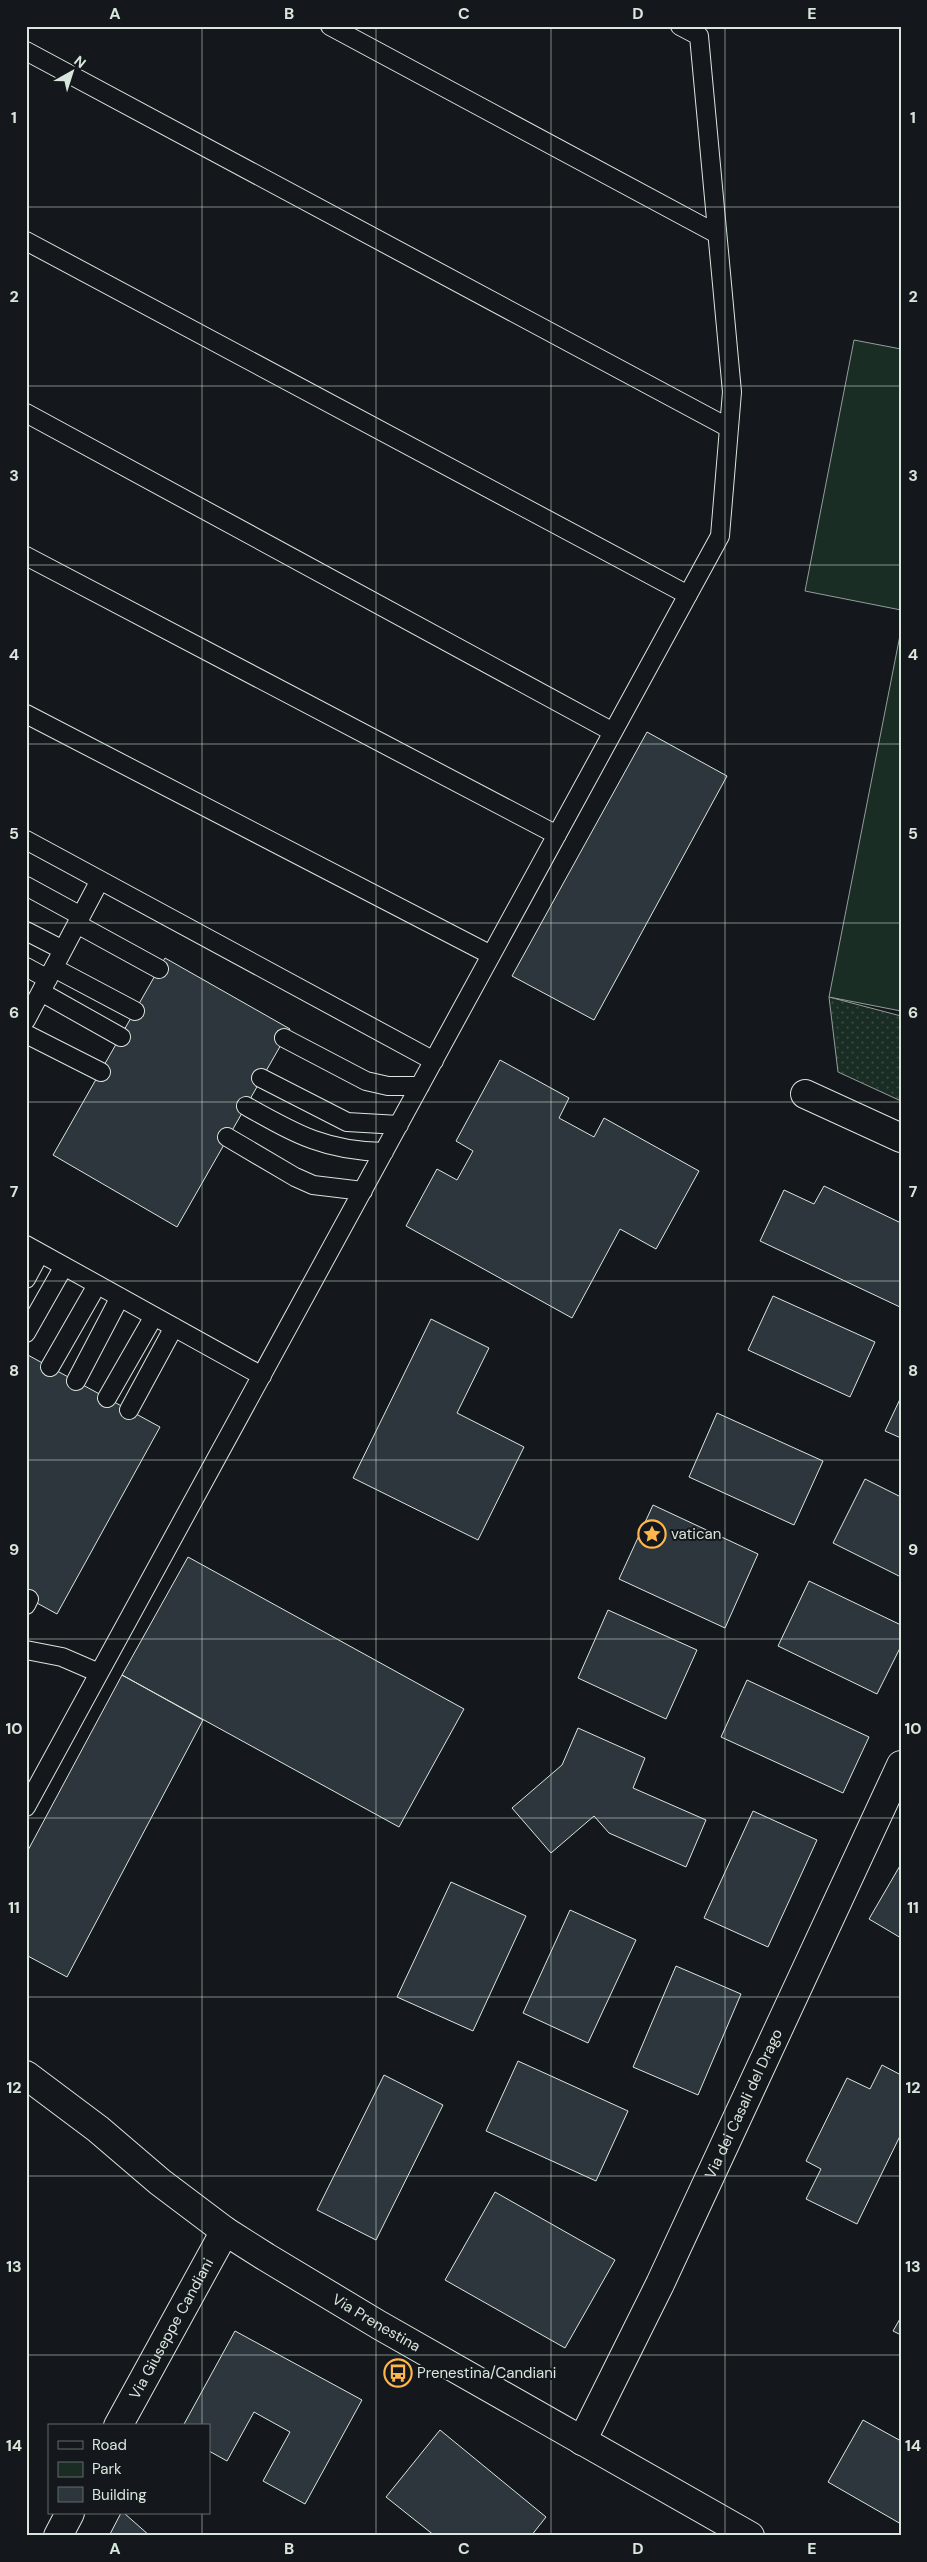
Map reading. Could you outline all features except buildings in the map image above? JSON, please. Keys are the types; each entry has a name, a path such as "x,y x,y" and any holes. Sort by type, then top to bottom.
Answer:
{"street":[{"path":"805,1094 901,1138"},
{"name":"Via dei Casali del Drago","path":"582,2441 660,2284 901,1765"},
{"name":"Via Prenestina","path":"26,2075 98,2129 160,2182 225,2231 379,2325 750,2536"},
{"name":"Via Giuseppe Candiani","path":"119,2424 225,2231"},
{"path":"58,2536 69,2514"}],"lane":[{"path":"330,26 717,234"},
{"path":"26,1807 32,1783 99,1673 720,536 732,392 699,36 680,26"},
{"path":"26,51 729,428"},
{"path":"26,241 688,595"},
{"path":"26,413 613,732"},
{"path":"26,556 557,835"},
{"path":"26,714 491,955"},
{"path":"26,840 434,1061"},
{"path":"26,1020 100,880"},
{"path":"26,886 159,969"},
{"path":"26,931 63,950"},
{"path":"26,967 47,980 121,1036"},
{"path":"47,980 135,1011"},
{"path":"26,1034 100,1072"},
{"path":"284,1038 366,1081 388,1086 420,1086"},
{"path":"261,1078 347,1122 399,1125"},
{"path":"246,1106 283,1127 335,1148 384,1152"},
{"path":"227,1137 295,1177 313,1185 363,1191"},
{"path":"26,1279 33,1249 262,1376"},
{"path":"26,1332 64,1266"},
{"path":"50,1366 97,1285"},
{"path":"76,1380 120,1297"},
{"path":"107,1398 154,1316"},
{"path":"129,1410 174,1327"},
{"path":"26,1650 62,1657 99,1673"}],"green space":[{"path":"854,340 901,349 901,610 805,591"},
{"path":"901,630 901,1011 829,997"},
{"path":"829,997 901,1016 901,1101 838,1072"}],"place":[{"name":"vatican","path":"652,1534"},
{"name":"Prenestina/Candiani","path":"398,2373"}]}
